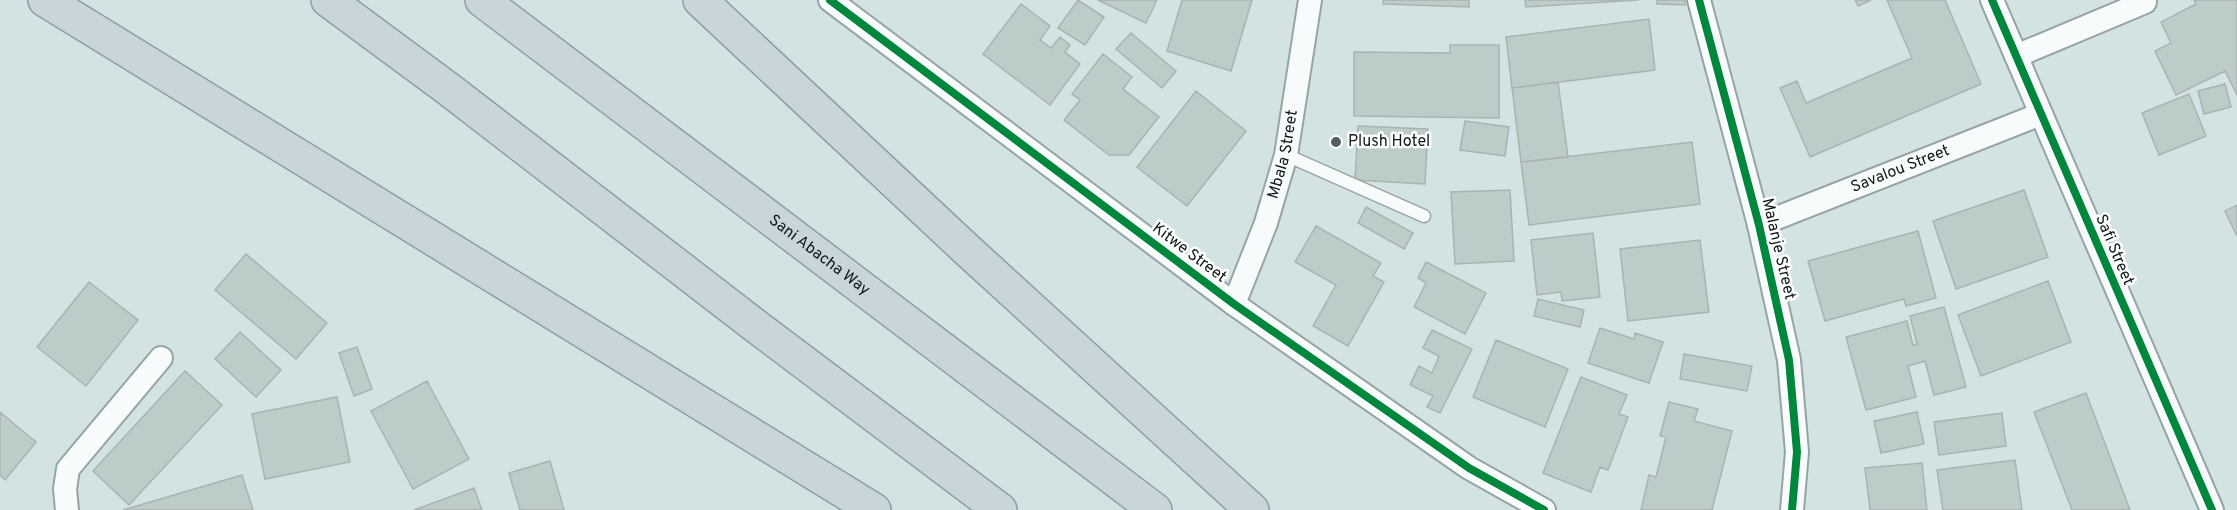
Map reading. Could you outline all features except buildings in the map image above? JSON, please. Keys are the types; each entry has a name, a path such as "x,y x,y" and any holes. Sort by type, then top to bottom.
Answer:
{"highway":[{"path":"45,0 874,510"},
{"path":"328,0 1000,510"},
{"name":"Sani Abacha Way","path":"482,0 1155,510"},
{"path":"700,0 965,248 1252,510"}],"street":[{"name":"Kitwe Street","path":"830,0 1234,304 1469,468 1544,510"},
{"name":"Mbala Street","path":"1234,304 1266,223 1286,155 1310,0"},
{"name":"Malanje Street","path":"1699,0 1759,225 1789,360 1797,452 1792,510"},
{"name":"Safi Street","path":"1992,0 2212,510"},
{"path":"2016,56 2145,2"},
{"name":"Savalou Street","path":"1759,225 2041,114"},
{"path":"67,510 65,489 68,469 160,358"}],"lane":[{"path":"1286,155 1424,216"}],"cycle path":[{"path":"830,0 1234,304 1469,468 1544,510"},
{"path":"1699,0 1759,225 1789,360 1797,452 1792,510"},
{"path":"1992,0 2212,510"}],"place":[{"name":"Plush Hotel","path":"1336,142"}]}
